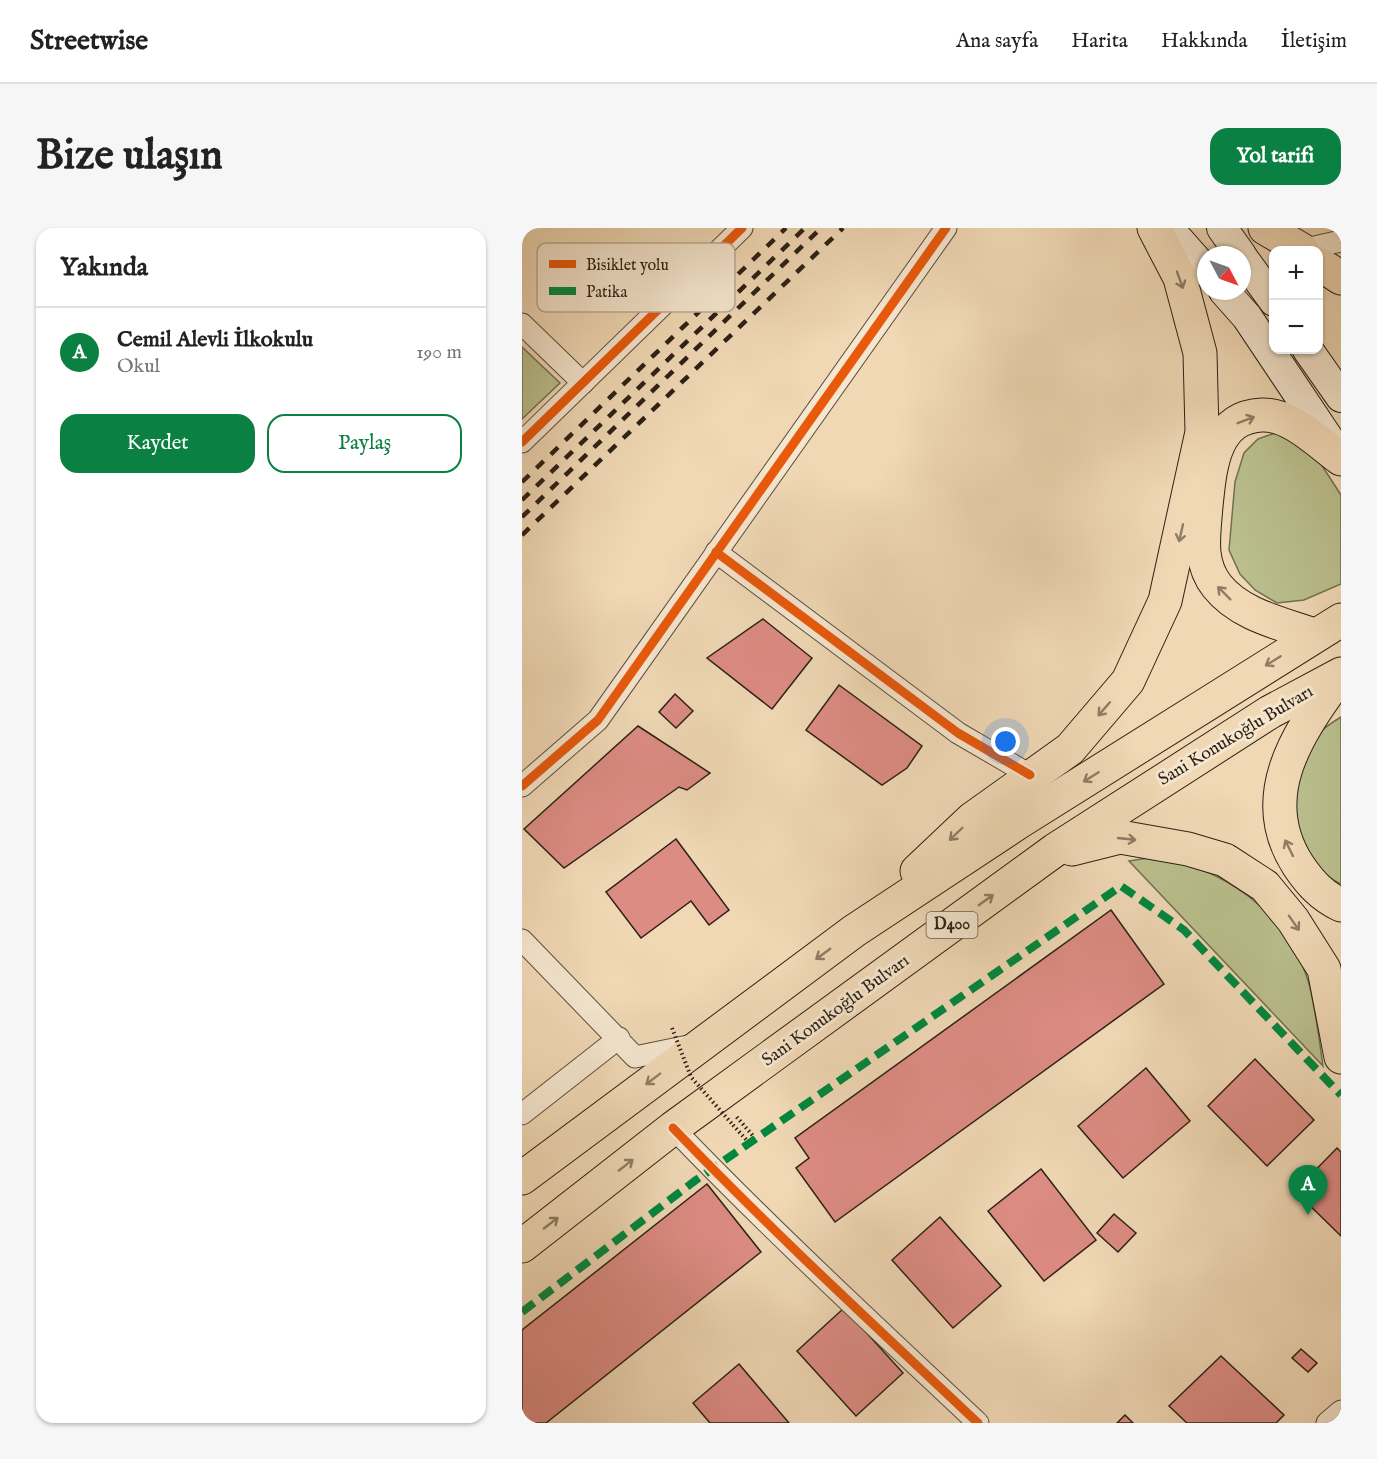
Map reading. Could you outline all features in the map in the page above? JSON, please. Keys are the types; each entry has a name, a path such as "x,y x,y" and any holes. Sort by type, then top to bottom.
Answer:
{"highway":[{"path":"854,931 972,819 1030,775 1070,749 1128,681 1165,601 1202,432 1200,352 1180,278 1154,228"},
{"path":"1265,228 1294,246"},
{"path":"1323,265 1341,278"},
{"path":"1327,628 1244,610 1216,585 1207,569 1203,550 1210,465 1217,446 1228,429 1245,418 1263,415 1280,418 1341,458"},
{"name":"D400","path":"522,1178 854,931 1019,822 1327,628"},
{"path":"1341,674 1302,729 1295,744 1282,783 1281,817 1283,836 1303,873 1320,892 1341,905"},
{"name":"Sani Konukoğlu Bulvarı","path":"522,1246 673,1128 726,1111 1049,854 1270,712 1341,674"},
{"path":"1049,854 1120,837 1188,849 1225,860 1265,886 1293,920 1324,969 1341,1057"}],"main road":[{"path":"1168,228 1197,261"},
{"path":"1222,228 1234,246"},
{"path":"1251,270 1273,300"},
{"path":"1232,300 1247,317 1341,458"},
{"path":"1311,354 1341,397"}],"street":[{"path":"727,243 742,228"},
{"path":"522,786 598,720 946,228"},
{"path":"1319,246 1341,241"},
{"path":"522,442 656,312"},
{"path":"522,324 583,383"},
{"path":"716,552 958,733 1030,775"},
{"path":"522,940 619,1038 634,1057 700,1044"},
{"path":"522,1114 619,1038"},
{"path":"673,1128 745,1203 978,1423"},
{"path":"1327,1423 1341,1411"}],"path":[{"path":"672,1028 691,1077 754,1137 750,1144 726,1111"}],"green space":[{"path":"522,347 560,383 522,419"},
{"path":"1275,433 1298,439 1319,461 1341,495 1341,584 1304,600 1277,603 1255,590 1240,574 1229,550 1235,482 1244,453 1258,439"},
{"path":"1341,717 1341,884 1325,874 1306,851 1294,824 1293,810 1302,755 1318,733"},
{"path":"1148,858 1175,862 1201,870 1248,896 1268,914 1285,935 1299,958 1309,984 1323,1066 1129,861"}],"building":[{"path":"763,619 812,658 772,709 707,658"},
{"path":"839,685 922,746 907,768 882,785 806,730"},
{"path":"675,694 693,711 676,728 659,712"},
{"path":"638,726 710,773 687,790 679,787 564,868 524,829"},
{"path":"676,839 729,910 709,925 691,901 641,938 606,892"},
{"path":"1111,910 1164,984 835,1222 796,1168 809,1158 795,1138"},
{"path":"1255,1059 1314,1120 1267,1166 1208,1106"},
{"path":"1146,1068 1190,1121 1123,1178 1078,1126"},
{"path":"1337,1148 1341,1152 1341,1236 1295,1191"},
{"path":"1041,1169 1096,1240 1044,1281 988,1211"},
{"path":"707,1184 761,1252 546,1423 527,1423 522,1417 522,1330"},
{"path":"1114,1214 1136,1233 1118,1252 1097,1233"},
{"path":"940,1217 1001,1286 953,1328 892,1260"},
{"path":"844,1308 903,1373 856,1416 797,1351"},
{"path":"1301,1349 1317,1363 1308,1372 1292,1358"},
{"path":"1221,1356 1284,1415 1276,1423 1187,1423 1169,1406"},
{"path":"739,1364 789,1423 710,1423 693,1403"},
{"path":"1125,1415 1133,1423 1117,1423"}],"railway":[{"path":"735,277 786,228"},
{"path":"735,295 805,228"},
{"path":"735,311 821,228"},
{"path":"522,535 843,228"},
{"path":"522,482 699,312"},
{"path":"522,500 718,312"},
{"path":"522,517 734,312"}],"marked path":[{"path":"522,1312 696,1180 1121,886 1184,930 1341,1095"}],"cycle path":[{"path":"727,243 742,228"},
{"path":"522,786 598,720 946,228"},
{"path":"522,442 656,312"},
{"path":"716,552 958,733 1030,775"},
{"path":"673,1128 785,1241 978,1423"}],"place":[{"name":"Cemil Alevli İlkokulu","path":"1308,1215"}]}
